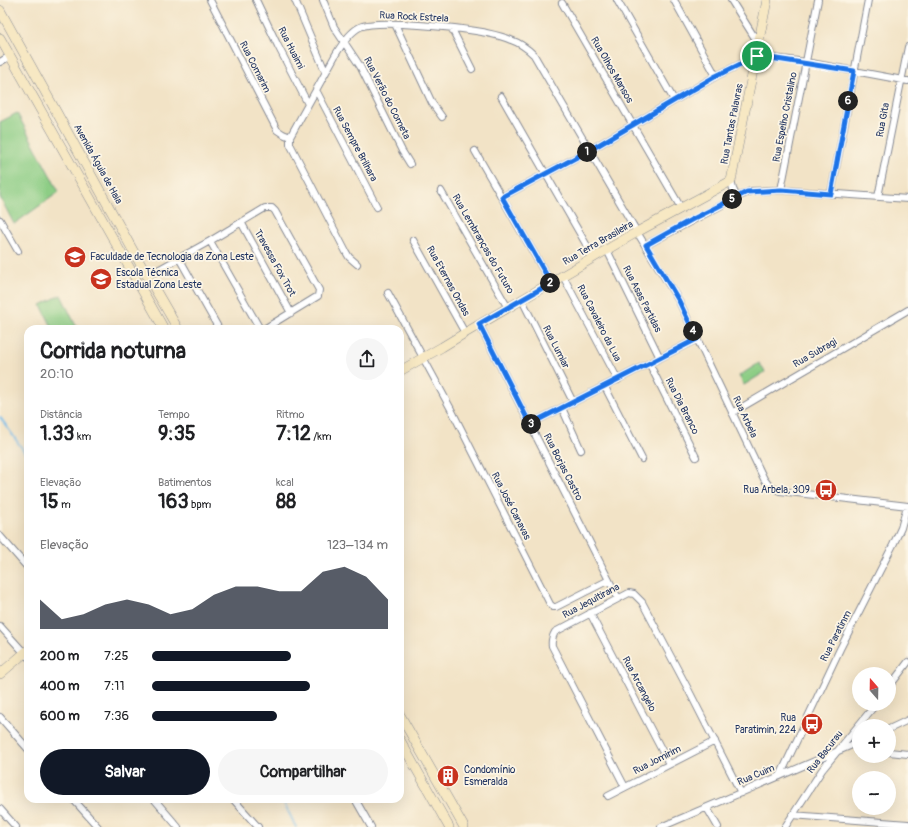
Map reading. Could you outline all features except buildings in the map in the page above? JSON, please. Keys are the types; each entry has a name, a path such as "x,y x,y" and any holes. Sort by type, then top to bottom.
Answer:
{"main road":[{"name":"Rua Tantas Palavras","path":"731,181 767,0"},
{"name":"Avenida Águia de Haia","path":"0,10 176,325"},
{"path":"0,38 162,325"},
{"name":"Rua Terra Brasileira","path":"404,369 637,232 731,181"},
{"path":"0,674 24,655"},
{"path":"404,722 464,827"},
{"path":"404,747 449,827"}],"street":[{"name":"Rua Comarim","path":"210,0 277,130 290,137"},
{"name":"Rua Huaimi","path":"256,0 308,104"},
{"path":"294,0 325,71"},
{"name":"Rua Verão do Cometa","path":"323,0 334,27 360,66 389,126 410,164"},
{"path":"617,0 674,100"},
{"path":"674,0 716,76"},
{"path":"730,0 758,43"},
{"name":"Rua Espelho Cristalino","path":"781,190 818,0"},
{"path":"831,194 868,0"},
{"name":"Rua Olhos Mansos","path":"562,3 681,208"},
{"name":"Rua Rock Estrela","path":"290,137 325,71 344,42 355,31 368,25 394,24 482,32 512,40 526,47 534,55 637,232"},
{"path":"394,24 432,103 442,117"},
{"path":"452,29 472,69"},
{"name":"Rua Gita","path":"878,197 908,47"},
{"path":"0,62 10,56"},
{"path":"502,197 590,150 716,76 757,56 806,62 908,81"},
{"name":"Rua Sempre Brilhara","path":"316,90 377,207"},
{"path":"501,96 594,258"},
{"path":"290,137 291,147 331,224 349,257 357,264"},
{"path":"475,151 551,283"},
{"path":"731,181 737,197"},
{"path":"646,245 737,197 752,191 781,190 908,200"},
{"name":"Rua Lembranças do Futuro","path":"441,191 508,308"},
{"path":"147,276 265,208 272,208 320,290 318,296 271,325"},
{"path":"0,220 18,251"},
{"name":"Travessa Fox Trot","path":"241,222 291,313"},
{"name":"Rua Arbela","path":"637,232 679,301 764,479 770,487 780,491 908,506"},
{"name":"Rua Eternas Ondas","path":"413,240 465,333"},
{"path":"210,241 258,325"},
{"name":"Rua Asas Partidas","path":"606,250 660,358"},
{"path":"179,258 217,325"},
{"name":"Rua Cavaleiro da Lua","path":"563,276 618,380"},
{"path":"388,293 423,357"},
{"name":"Rua Lumiar","path":"522,300 573,402"},
{"name":"Rua Subragi","path":"732,413 908,310"},
{"name":"Rua Borjas Castro","path":"479,324 618,598"},
{"path":"530,424 697,339"},
{"name":"Rua José Canavas","path":"423,357 551,606 556,607 609,580"},
{"name":"Rua Dia Branco","path":"649,363 696,457"},
{"path":"605,387 642,458"},
{"path":"562,408 581,450"},
{"name":"Rua Paratinm","path":"780,776 840,649 893,545 901,528 908,506"},
{"path":"0,536 24,563"},
{"name":"Rua Jequitirana","path":"625,787 551,642 555,632 618,598 632,593 642,602 741,793"},
{"name":"Rua Arcangelo","path":"590,613 669,764"},
{"path":"0,626 24,650"},
{"path":"896,678 908,662"},
{"name":"Rua Bacurau","path":"785,827 822,770 870,711"},
{"path":"0,717 24,744"},
{"path":"896,726 908,720"},
{"name":"Rua Jomirim","path":"608,796 715,741"},
{"name":"Rua Cuim","path":"661,827 852,745"},
{"path":"896,753 908,754"},
{"path":"77,803 98,827"},
{"path":"157,803 178,827"},
{"path":"237,803 258,827"},
{"path":"357,803 370,827"},
{"path":"707,808 718,827"},
{"path":"0,809 16,827"},
{"path":"792,815 908,824"}],"green space":[{"path":"17,113 59,192 14,224 0,197 0,122"},
{"path":"61,295 76,325 51,325 41,305"},
{"path":"759,363 765,372 744,385 739,376"}],"waterway":[{"path":"0,417 24,451"},
{"path":"284,803 296,827"}],"place":[{"name":"Faculdade de Tecnologia da Zona Leste","path":"75,257"},
{"name":"Escola Técnica Estadual Zona Leste","path":"101,279"},
{"name":"Rua Arbela, 309","path":"826,490"},
{"name":"Rua Paratimin, 224","path":"812,724"},
{"name":"Condomínio Esmeralda","path":"448,776"}],"route":[{"path":"757,56 806,62 854,71 831,194 781,190 760,190 747,192 691,220 646,245 679,301 697,339 530,424 479,324 551,283 502,197 590,150 716,76 757,56"}]}
